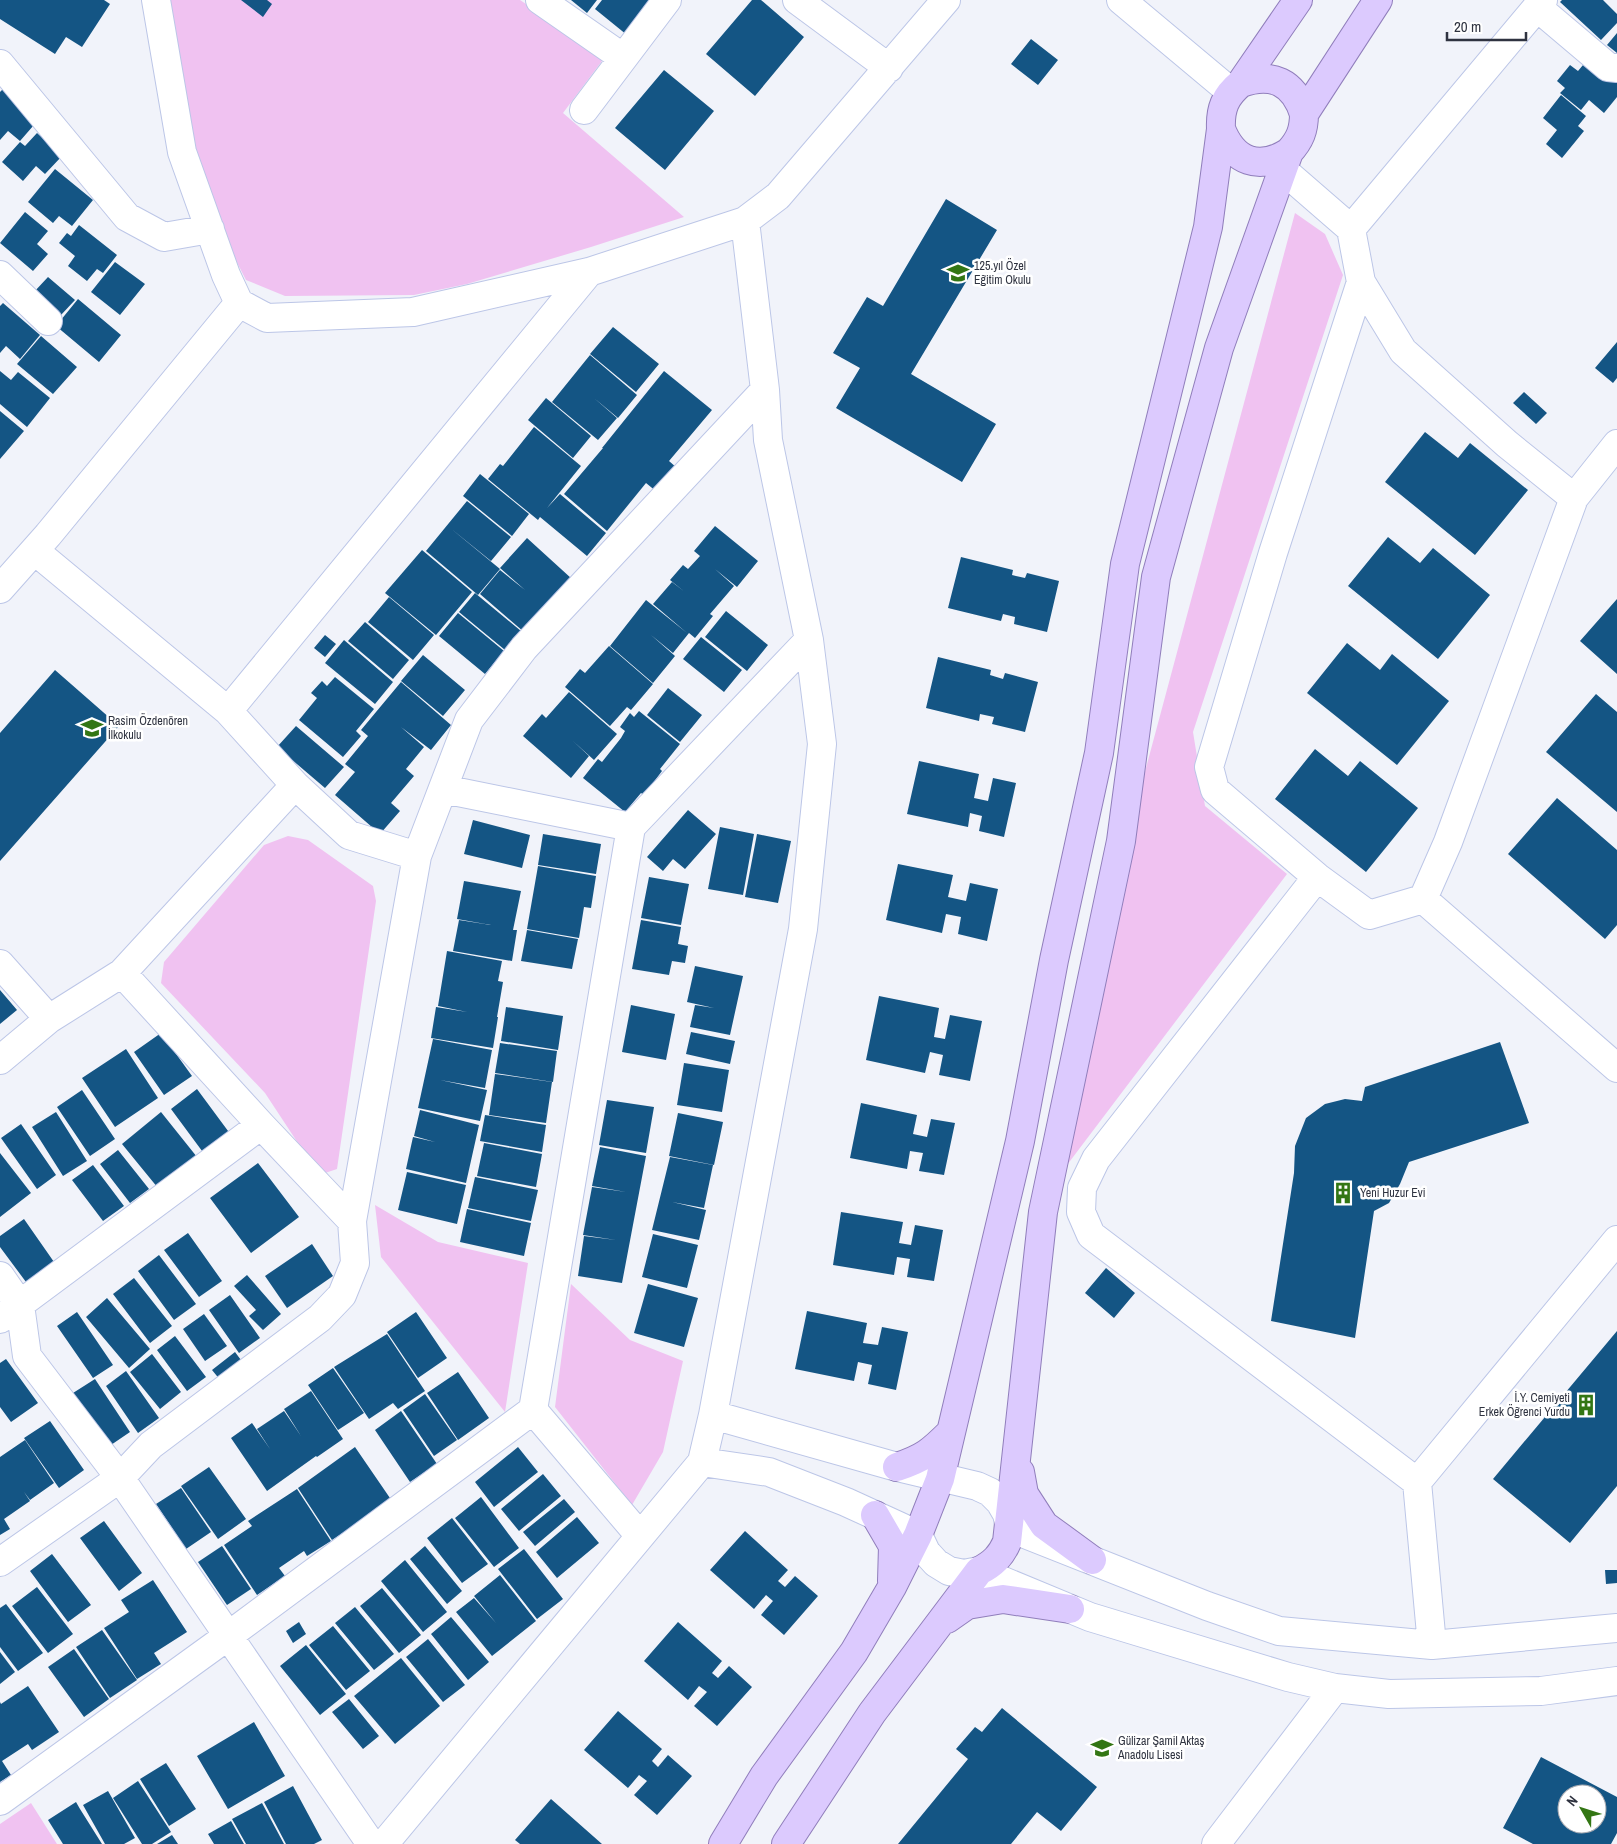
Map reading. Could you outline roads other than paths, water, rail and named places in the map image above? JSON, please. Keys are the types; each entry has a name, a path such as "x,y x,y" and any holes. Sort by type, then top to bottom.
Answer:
{"main road":[{"path":"723,1844 764,1776 854,1652 892,1587 918,1535 940,1478 1020,1141 1054,960 1099,753 1125,564 1208,227 1221,129 1220,115 1224,103 1298,0"},
{"path":"1304,114 1378,0"},
{"path":"786,1844 872,1712 979,1571 992,1565 1002,1554 1007,1542 1043,1212 1121,841 1156,577 1219,348 1286,161 1304,128 1304,114 1300,100 1291,89 1279,81 1266,78 1253,79 1236,88"},
{"path":"1221,129 1226,143 1236,153 1248,160 1262,163 1277,160 1286,161"},
{"path":"897,1467 919,1460 951,1432"},
{"path":"1017,1448 1024,1494 1044,1525 1092,1560"},
{"path":"875,1515 893,1546 892,1587"},
{"path":"938,1626 966,1605 1002,1599 1070,1609"}],"street":[{"path":"156,0 182,152 226,274 239,304 267,318 413,312 589,272 745,221 778,196 946,0"},
{"path":"540,0 622,58"},
{"path":"584,110 667,0"},
{"path":"797,0 888,68"},
{"path":"1121,0 1236,88"},
{"path":"1351,230 1540,4 1608,67 1617,68"},
{"path":"3,74 127,217 164,237 210,230"},
{"path":"1286,161 1351,230 1361,282 1403,351 1507,444 1574,498"},
{"path":"384,1844 702,1462 713,1415 803,930 822,744 808,640 768,440 765,390 745,221"},
{"path":"228,711 589,272"},
{"path":"0,274 48,321"},
{"path":"1361,282 1273,553 1208,767 1215,790 1317,877 1369,915 1423,899 1448,842 1574,498 1617,444"},
{"path":"0,589 35,551 239,304"},
{"path":"0,1562 120,1478 151,1445 320,1318 342,1295 355,1262 352,1221 418,856 469,720 524,648 765,390"},
{"path":"722,436 768,440"},
{"path":"35,551 228,711 295,785 349,835 418,856"},
{"path":"0,1801 228,1636 533,1410 631,827 808,640"},
{"path":"0,1060 49,1019 122,973 295,785"},
{"path":"442,789 631,827"},
{"path":"1317,877 1096,1160 1082,1188 1081,1212 1091,1235 1417,1482"},
{"path":"1423,899 1617,1068"},
{"path":"0,964 49,1019"},
{"path":"122,973 352,1221"},
{"path":"10,1312 261,1125"},
{"path":"1432,1645 1417,1482 1617,1240"},
{"path":"0,1276 10,1312 27,1356 120,1478 372,1844"},
{"path":"533,1410 640,1536"},
{"path":"713,1415 897,1467 977,1486 990,1492 1000,1502 1007,1514 1010,1528 1207,1606 1279,1631 1432,1645 1617,1628"},
{"path":"702,1462 769,1472 875,1515 918,1535 926,1552 936,1563 949,1571 964,1574 979,1571 1090,1617 1264,1670 1335,1688 1389,1694 1541,1691 1617,1681"},
{"path":"1216,1844 1335,1688"}],"place":[{"name":"125.yıl Özel Eğitim Okulu","path":"958,273"},
{"name":"Rasim Özdenören İlkokulu","path":"92,728"},
{"name":"Yeni Huzur Evi","path":"1343,1193"},
{"name":"İ.Y. Cemiyeti Erkek Öğrenci Yurdu","path":"1586,1405"},
{"name":"Gülizar Şamil Aktaş Anadolu Lisesi","path":"1102,1748"}]}
